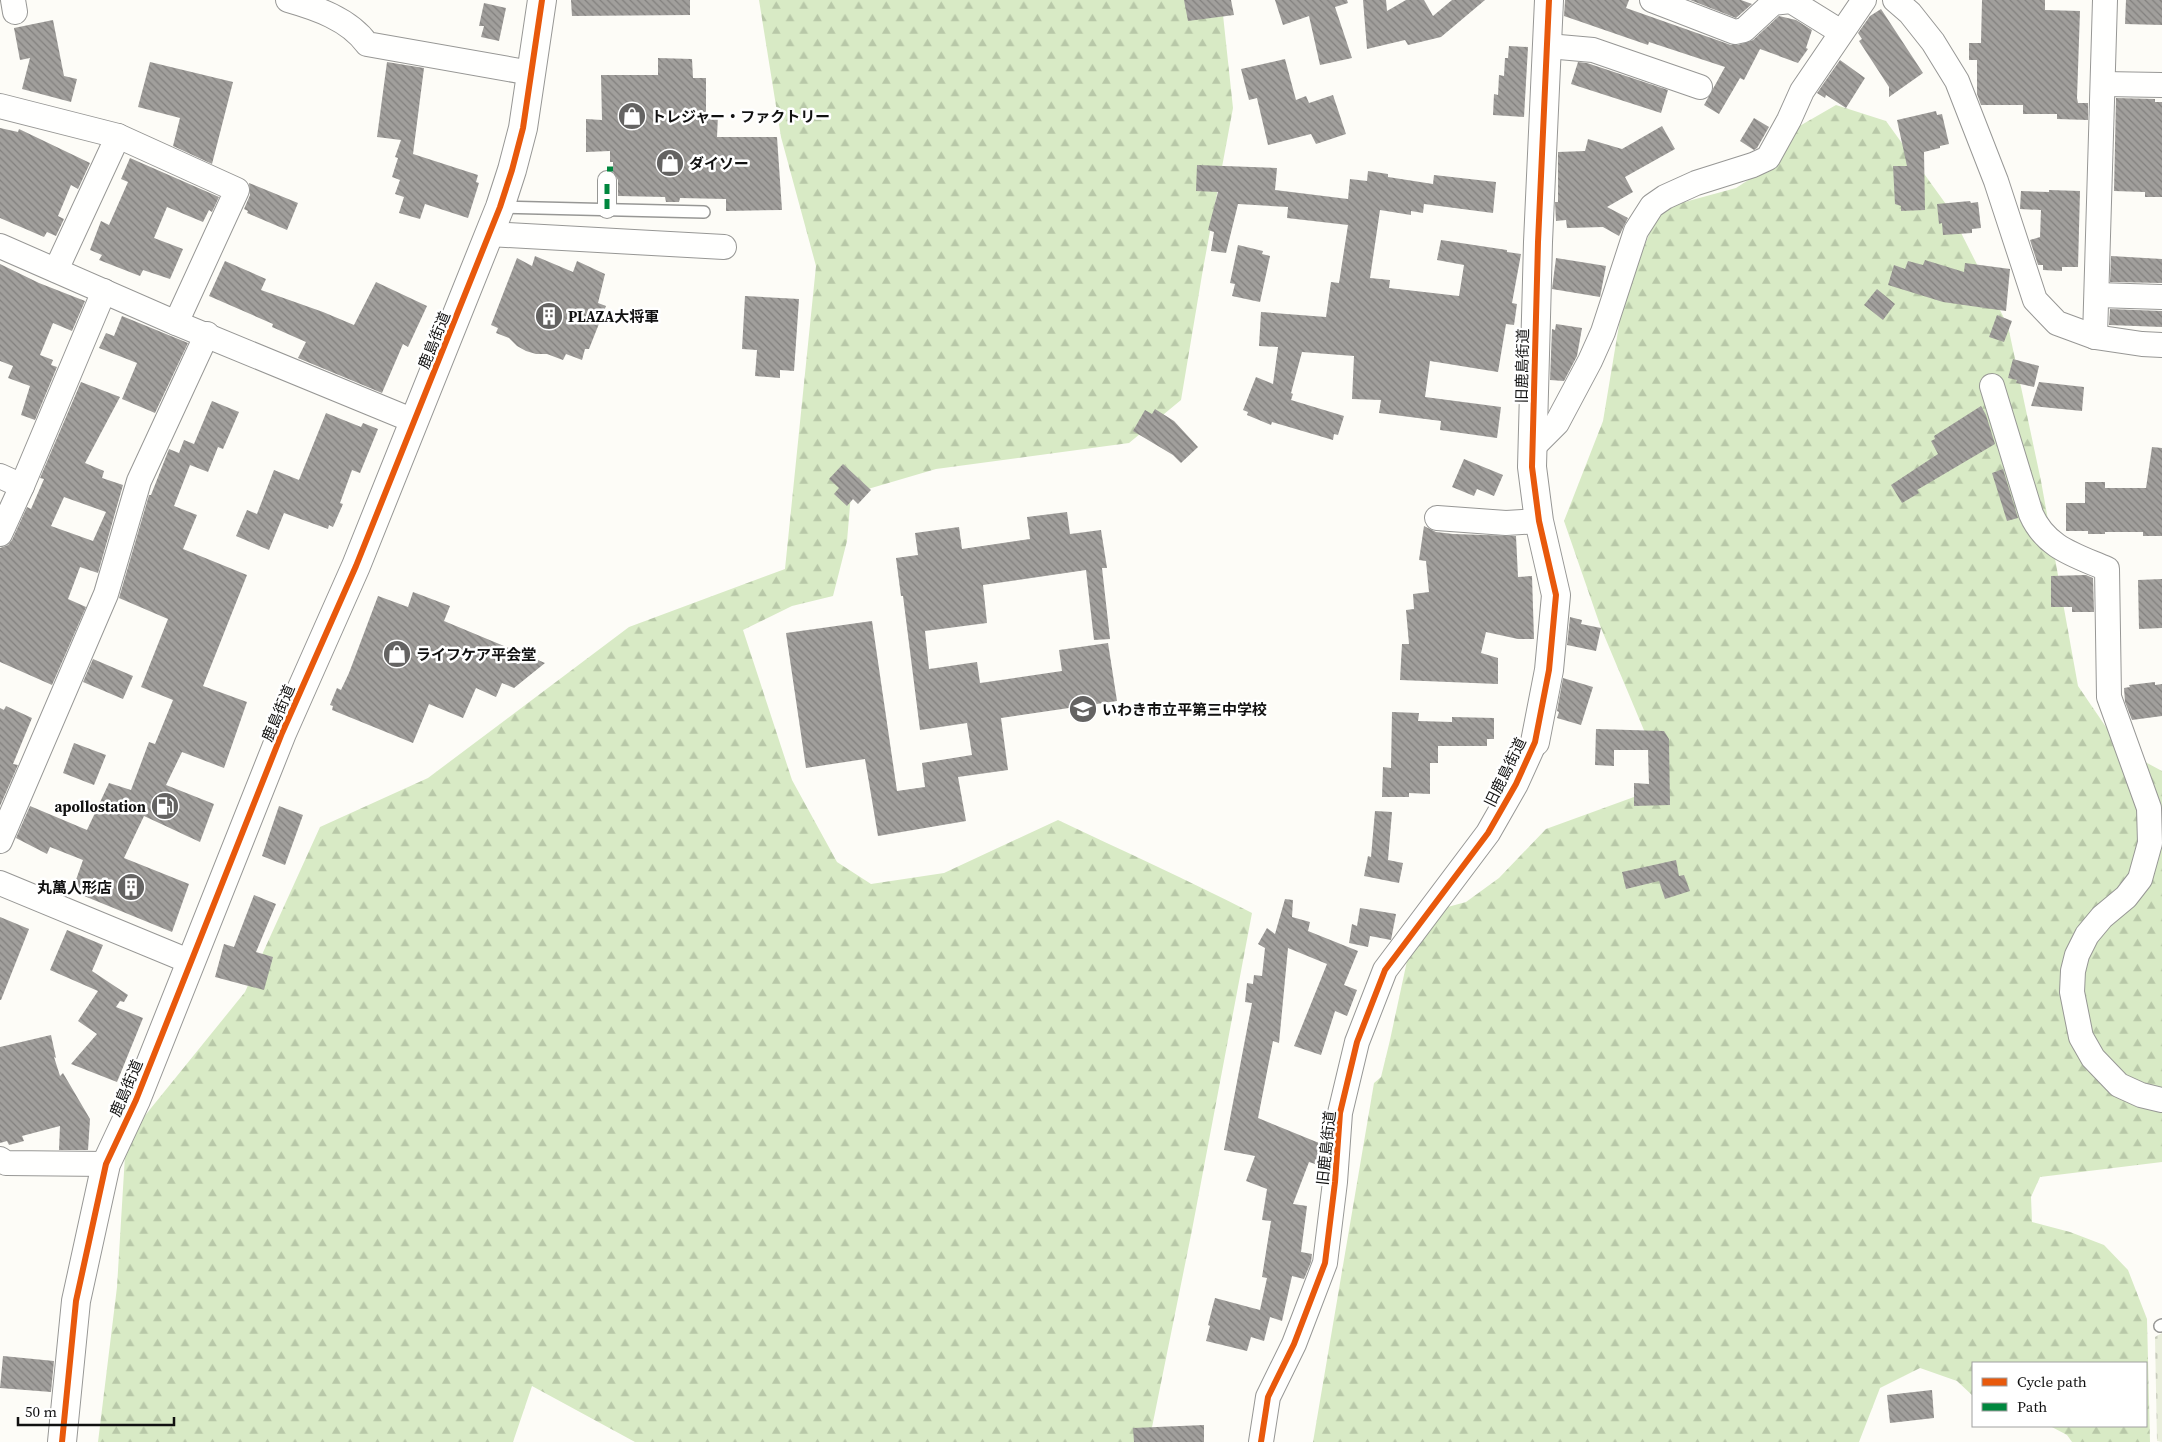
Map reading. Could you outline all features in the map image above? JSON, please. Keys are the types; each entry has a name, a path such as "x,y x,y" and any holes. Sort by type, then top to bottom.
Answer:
{"street":[{"path":"288,0 313,4 361,35 367,44 531,73"},
{"name":"鹿島街道","path":"62,1442 76,1301 106,1164 136,1100 282,733 356,566 500,206 523,128 542,0"},
{"name":"旧鹿島街道","path":"1262,1442 1268,1397 1294,1344 1325,1263 1335,1182 1340,1114 1357,1042 1385,970 1488,833 1516,784 1535,742 1549,670 1556,595 1539,521 1532,467 1538,242 1549,0"},
{"path":"1652,0 1735,32 1744,30 1773,3 1791,1 1841,32"},
{"path":"1533,448 1557,423 1590,361 1603,332 1636,232 1649,210 1664,197 1696,183 1753,165 1768,158 1789,120 1802,91 1864,0"},
{"path":"1895,0 1910,13 1933,42 1957,80 1996,181 2035,300 2058,323 2096,337 2162,345"},
{"path":"2096,337 2105,0"},
{"path":"1548,46 1593,50 1700,88"},
{"path":"2103,84 2162,85"},
{"path":"0,106 118,136 237,190 176,322"},
{"path":"56,270 118,136"},
{"path":"606,209 609,172"},
{"path":"489,234 724,247"},
{"path":"0,246 414,421"},
{"path":"0,534 104,291"},
{"path":"2097,295 2162,297"},
{"path":"0,840 106,594 139,481 207,334"},
{"path":"1992,386 2030,514 2038,529 2064,551 2107,569 2109,697 2149,808 2150,843 2140,879 2126,897 2102,917 2087,935 2073,971 2072,992 2080,1037 2093,1058 2119,1085 2141,1096 2162,1100"},
{"path":"0,476 22,486"},
{"path":"1437,518 1506,523 1539,521"},
{"path":"0,883 191,962"},
{"path":"0,1159 6,1163 106,1164"}],"lane":[{"path":"500,206 704,212"}],"green space":[{"path":"759,0 1216,0 1223,15 1233,108 1181,400 1129,443 936,469 851,494 847,541 833,596 792,606 743,630 792,780 837,862 871,884 944,873 1058,820 1252,913 1192,1230 1149,1442 635,1442 532,1386 513,1442 98,1442 117,1287 126,1139 245,992 320,827 428,778 629,627 785,569 816,266 781,137"},
{"path":"1836,105 1886,121 1948,207 2008,326 2041,481 2078,686 2121,749 2162,771 2162,1162 2040,1177 2031,1197 2032,1222 2070,1232 2104,1245 2128,1270 2147,1319 2150,1442 2072,1442 2067,1435 2052,1427 2147,1427 2147,1362 1972,1362 1972,1395 1957,1381 1920,1368 1880,1388 1859,1442 1313,1442 1374,1083 1381,1077 1390,1040 1407,961 1410,935 1433,911 1466,902 1499,878 1546,829 1667,785 1601,628 1564,521 1603,421 1623,301 1659,209 1736,188 1767,168 1784,135"},
{"path":"2162,1333 2162,1442 2157,1441 2155,1337"}],"building":[{"path":"571,0 690,0 690,15 572,16"},
{"path":"1184,0 1231,0 1234,15 1188,21"},
{"path":"1275,0 1347,0 1348,3 1335,7 1352,58 1320,65 1309,16 1283,25"},
{"path":"1363,0 1386,0 1387,11 1406,0 1424,0 1433,16 1452,0 1485,0 1441,37 1408,45 1405,40 1367,49"},
{"path":"1565,0 1629,0 1626,8 1731,45 1738,45 1753,40 1779,16 1796,20 1812,30 1806,48 1808,49 1798,63 1760,49 1744,80 1740,78 1719,114 1704,105 1725,67 1649,42 1648,45 1564,16"},
{"path":"1690,0 1741,0 1752,4 1736,18"},
{"path":"1982,0 2045,0 2045,10 2080,11 2077,98 2078,103 2088,103 2088,120 2057,119 2057,114 2023,114 2023,105 1981,105 1977,94 1977,60 1969,60 1969,43 1981,43"},
{"path":"2126,0 2162,0 2162,25 2125,24"},
{"path":"484,3 506,8 499,41 481,37 484,26 479,26"},
{"path":"1881,9 1923,73 1889,97 1889,87 1859,41 1862,39 1858,33 1870,16"},
{"path":"53,20 64,76 77,79 71,102 22,89 30,58 20,60 14,28"},
{"path":"1509,46 1528,47 1524,117 1493,115 1494,94 1498,95 1499,75 1504,76 1505,58 1508,58"},
{"path":"658,58 692,59 693,78 706,78 706,114 718,115 717,137 777,137 782,210 726,211 726,199 680,198 679,202 666,202 665,197 618,196 618,180 613,172 613,162 610,162 610,151 586,152 586,119 602,120 601,75 658,75"},
{"path":"1285,59 1296,100 1306,96 1309,103 1333,95 1346,134 1316,144 1311,134 1268,145 1257,98 1249,100 1241,69"},
{"path":"1840,60 1865,78 1846,108 1826,95 1825,98 1817,93"},
{"path":"150,62 233,82 212,164 173,146 180,118 138,107"},
{"path":"387,62 424,68 413,154 478,175 476,182 479,183 468,218 425,204 420,219 399,213 404,197 395,194 400,180 392,177 398,158 395,157 401,140 377,137"},
{"path":"1578,62 1587,63 1668,90 1661,113 1571,84"},
{"path":"2116,98 2155,99 2155,102 2162,102 2162,197 2145,197 2145,192 2114,191"},
{"path":"1936,111 1937,115 1942,114 1949,144 1924,152 1925,210 1901,211 1901,206 1895,204 1893,166 1907,166 1897,120"},
{"path":"1754,118 1769,127 1754,150 1740,141"},
{"path":"1662,126 1675,149 1625,177 1633,192 1607,207 1628,218 1619,236 1603,227 1567,228 1566,220 1556,221 1555,202 1558,202 1558,152 1585,151 1588,139 1622,149"},
{"path":"0,128 18,132 19,129 90,163 78,189 71,185 58,216 64,219 56,236 47,232 44,237 0,218"},
{"path":"130,158 219,197 212,212 209,210 203,222 167,207 154,238 183,249 170,279 143,270 140,276 99,260 102,255 90,250 101,221 109,225 128,182 121,179"},
{"path":"1197,165 1277,168 1275,190 1348,199 1350,179 1367,181 1368,171 1388,174 1388,177 1433,184 1434,175 1496,182 1493,213 1424,204 1423,213 1411,211 1411,215 1380,210 1370,278 1390,280 1389,288 1459,296 1464,265 1437,260 1441,240 1507,250 1507,252 1521,254 1512,303 1517,304 1514,325 1506,324 1498,372 1430,361 1425,397 1501,407 1497,438 1440,430 1441,421 1379,413 1381,400 1352,399 1354,356 1302,352 1291,393 1293,394 1291,400 1344,416 1338,435 1334,434 1333,440 1272,422 1271,425 1247,415 1248,412 1243,410 1256,377 1273,384 1278,347 1259,346 1261,312 1326,317 1331,282 1339,283 1348,225 1287,218 1288,207 1238,204 1226,253 1211,251 1214,232 1208,230 1218,192 1196,191"},
{"path":"249,183 298,203 287,230 247,213 248,211 244,209 250,195"},
{"path":"2049,190 2080,191 2078,267 2062,267 2062,271 2043,270 2043,265 2038,265 2030,240 2040,237 2041,210 2020,209 2021,191 2049,192"},
{"path":"1970,201 1971,203 1978,202 1981,228 1972,229 1972,233 1943,235 1942,223 1939,224 1937,204"},
{"path":"1238,245 1263,251 1262,254 1270,256 1260,302 1232,296 1235,284 1230,283"},
{"name":"PLAZA大将軍","path":"535,256 573,272 577,261 605,274 598,303 606,306 589,349 585,349 582,360 566,354 563,360 547,354 536,354 526,351 509,338 496,333 498,328 491,325 517,258 532,266"},
{"path":"2111,256 2162,259 2162,283 2110,282"},
{"path":"1556,258 1606,266 1600,297 1552,289"},
{"path":"1925,260 1964,272 1965,263 2010,269 2006,311 1943,302 1888,285 1894,265 1905,269 1908,261 1923,265"},
{"path":"225,261 266,279 261,290 354,325 376,282 427,306 408,347 403,344 382,393 298,358 306,342 272,327 273,324 209,296"},
{"path":"0,264 39,283 85,301 72,331 53,323 40,355 53,360 51,365 57,367 35,420 21,415 30,386 8,378 13,366 0,361"},
{"path":"1877,289 1895,304 1883,320 1864,305"},
{"path":"745,296 799,299 794,371 780,370 780,378 755,376 757,350 742,349"},
{"path":"2110,309 2162,311 2162,327 2109,325"},
{"path":"1997,315 2012,321 2004,342 1989,337"},
{"path":"122,316 188,343 155,413 122,399 137,363 99,348 106,333 114,336"},
{"path":"1556,324 1582,328 1577,356 1564,381 1550,380 1552,329 1555,330"},
{"path":"2013,359 2039,366 2034,387 2016,383 2017,380 2008,378"},
{"path":"81,382 120,397 85,463 104,471 102,478 123,485 98,573 80,567 68,599 86,607 52,685 0,662 0,548 8,545 12,540 27,507 31,509 44,479 40,478","holes":["64,497 106,512 93,541 51,526"]},
{"path":"2039,382 2084,387 2082,411 2031,406"},
{"path":"212,401 239,412 223,449 218,447 208,472 190,465 174,506 197,515 183,549 247,575 203,686 247,702 224,768 182,752 166,785 214,804 200,842 144,816 124,858 189,884 172,932 72,891 83,860 50,847 47,854 16,838 30,806 87,830 109,783 131,790 149,742 155,744 173,700 141,687 168,619 119,598 149,495 151,495 169,449 179,453 184,440 194,444"},
{"path":"1981,406 1986,415 1995,444 1917,490 1919,493 1902,503 1891,485 1938,454 1931,441 1935,439 1934,436"},
{"path":"1155,409 1174,421 1198,447 1181,463 1173,455 1133,431 1145,410 1152,414"},
{"path":"326,413 361,427 363,423 378,429 360,473 352,470 340,503 343,504 333,527 329,525 328,529 284,513 269,550 236,536 247,510 257,514 274,470 299,480"},
{"path":"2152,447 2162,448 2162,536 2143,536 2143,532 2088,534 2088,531 2066,531 2066,503 2085,503 2085,482 2105,482 2105,488 2146,488"},
{"path":"1464,459 1503,475 1494,496 1477,489 1474,496 1452,487"},
{"path":"843,464 871,490 858,504 853,499 847,506 834,494 839,488 829,479"},
{"path":"2003,469 2018,518 2007,521 1992,473"},
{"path":"1067,512 1070,534 1101,530 1107,568 1102,568 1110,639 1094,640 1086,570 983,585 987,623 925,631 929,669 977,662 980,683 1062,671 1059,650 1108,643 1117,701 1001,718 1008,770 958,777 966,821 878,836 865,759 806,768 786,633 872,621 897,791 925,787 922,763 972,755 967,723 920,730 903,596 901,596 896,558 918,555 915,533 959,527 962,549 1030,539 1027,517"},
{"path":"1424,526 1436,532 1453,534 1516,536 1518,577 1532,576 1534,639 1518,639 1486,632 1481,653 1498,658 1498,684 1400,680 1402,644 1409,644 1406,610 1414,609 1413,594 1429,592 1426,561 1419,560"},
{"path":"2086,575 2093,578 2094,612 2072,612 2072,607 2051,607 2051,576"},
{"path":"2162,579 2162,628 2139,629 2138,580"},
{"path":"413,592 450,606 444,621 545,663 514,688 502,683 496,697 476,688 463,718 429,704 413,743 332,710 333,706 330,705 337,688 341,690 349,673 378,596 408,607"},
{"path":"1570,617 1582,620 1581,624 1601,628 1596,651 1567,645"},
{"path":"93,659 133,676 123,699 83,682"},
{"path":"1563,678 1593,687 1581,725 1557,718"},
{"path":"2155,682 2155,685 2162,684 2162,716 2132,720 2125,702 2124,688 2130,687 2129,685"},
{"path":"6,706 32,718 13,764 18,765 0,806 0,708 4,710"},
{"path":"1392,712 1419,713 1418,721 1452,722 1452,717 1494,718 1494,739 1487,739 1487,746 1438,746 1438,763 1430,763 1430,794 1409,793 1409,797 1382,797 1383,767 1391,768"},
{"path":"1596,729 1664,731 1669,739 1670,805 1634,806 1634,783 1649,784 1648,750 1614,750 1614,766 1595,765"},
{"path":"74,743 106,755 94,785 63,773"},
{"path":"279,806 303,815 285,865 262,856"},
{"path":"1375,811 1392,812 1388,860 1403,863 1399,883 1364,876 1368,856 1371,857"},
{"path":"1676,860 1679,876 1684,875 1690,891 1665,899 1659,881 1626,889 1622,872"},
{"path":"254,895 276,904 256,952 273,957 264,990 215,977 224,944 234,947"},
{"path":"1285,899 1293,900 1292,917 1310,922 1308,931 1358,951 1344,985 1357,990 1347,1016 1335,1011 1321,1055 1294,1046 1327,964 1288,948 1279,1043 1273,1041 1258,1118 1324,1145 1318,1165 1309,1162 1293,1204 1307,1206 1301,1252 1312,1254 1311,1262 1304,1279 1292,1276 1282,1321 1270,1317 1264,1341 1251,1337 1247,1351 1206,1341 1215,1298 1260,1310 1267,1278 1262,1277 1271,1221 1262,1220 1267,1189 1246,1181 1255,1156 1224,1150 1252,1003 1245,1002 1247,983 1253,984 1254,975 1262,976 1265,948 1258,944 1267,928 1275,934"},
{"path":"1360,908 1396,914 1391,940 1370,936 1368,947 1349,943 1352,924 1357,926"},
{"path":"0,917 29,929 1,1000 0,1000"},
{"path":"67,930 103,945 92,971 128,995 124,1002 120,1001 116,1007 143,1018 117,1082 71,1064 97,1034 78,1021 98,991 50,970"},
{"path":"51,1035 56,1058 54,1057 60,1076 63,1073 90,1119 88,1150 59,1150 60,1126 22,1136 24,1141 9,1145 7,1141 0,1143 0,1047"},
{"path":"3,1356 54,1361 51,1392 0,1388"},
{"path":"1932,1390 1934,1418 1890,1423 1887,1395"},
{"path":"1204,1425 1204,1442 1134,1442 1133,1428"}],"marked path":[{"path":"607,169 613,169"},
{"path":"607,180 607,209"}],"cycle path":[{"path":"62,1442 76,1301 106,1164 136,1100 282,733 356,566 500,207 523,128 542,0"},
{"path":"1261,1442 1268,1397 1294,1344 1325,1263 1335,1182 1340,1113 1357,1042 1385,970 1488,833 1516,784 1535,742 1549,670 1556,595 1539,521 1532,467 1538,242 1549,0"}],"place":[{"name":"トレジャー・ファクトリー","path":"632,116"},
{"name":"ダイソー","path":"670,163"},
{"name":"PLAZA大将軍","path":"549,316"},
{"name":"ライフケア平会堂","path":"397,654"},
{"name":"いわき市立平第三中学校","path":"1083,709"},
{"name":"apollostation","path":"165,806"},
{"name":"丸萬人形店","path":"131,887"}]}
